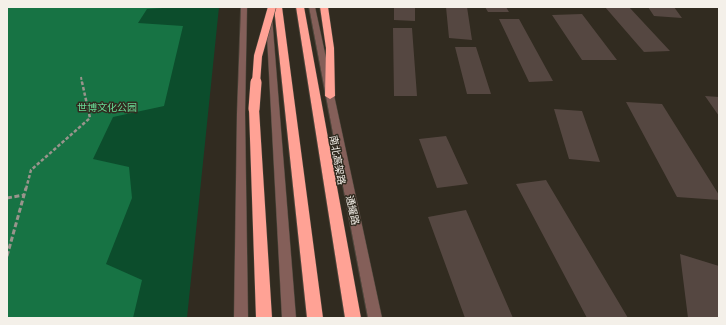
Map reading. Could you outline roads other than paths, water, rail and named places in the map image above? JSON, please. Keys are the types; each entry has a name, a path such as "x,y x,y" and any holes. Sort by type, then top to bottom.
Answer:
{"highway":[{"path":"264,318 254,109 258,56 272,7"},
{"path":"278,7 315,318"},
{"name":"南北高架路","path":"300,7 353,318"},
{"path":"324,10 330,48 330,96"}],"street":[{"path":"241,318 241,113 244,7"},
{"path":"268,7 289,318"},
{"name":"通耀路","path":"312,7 375,318"}],"park label":[{"name":"世博文化公园","path":"107,107"}]}
